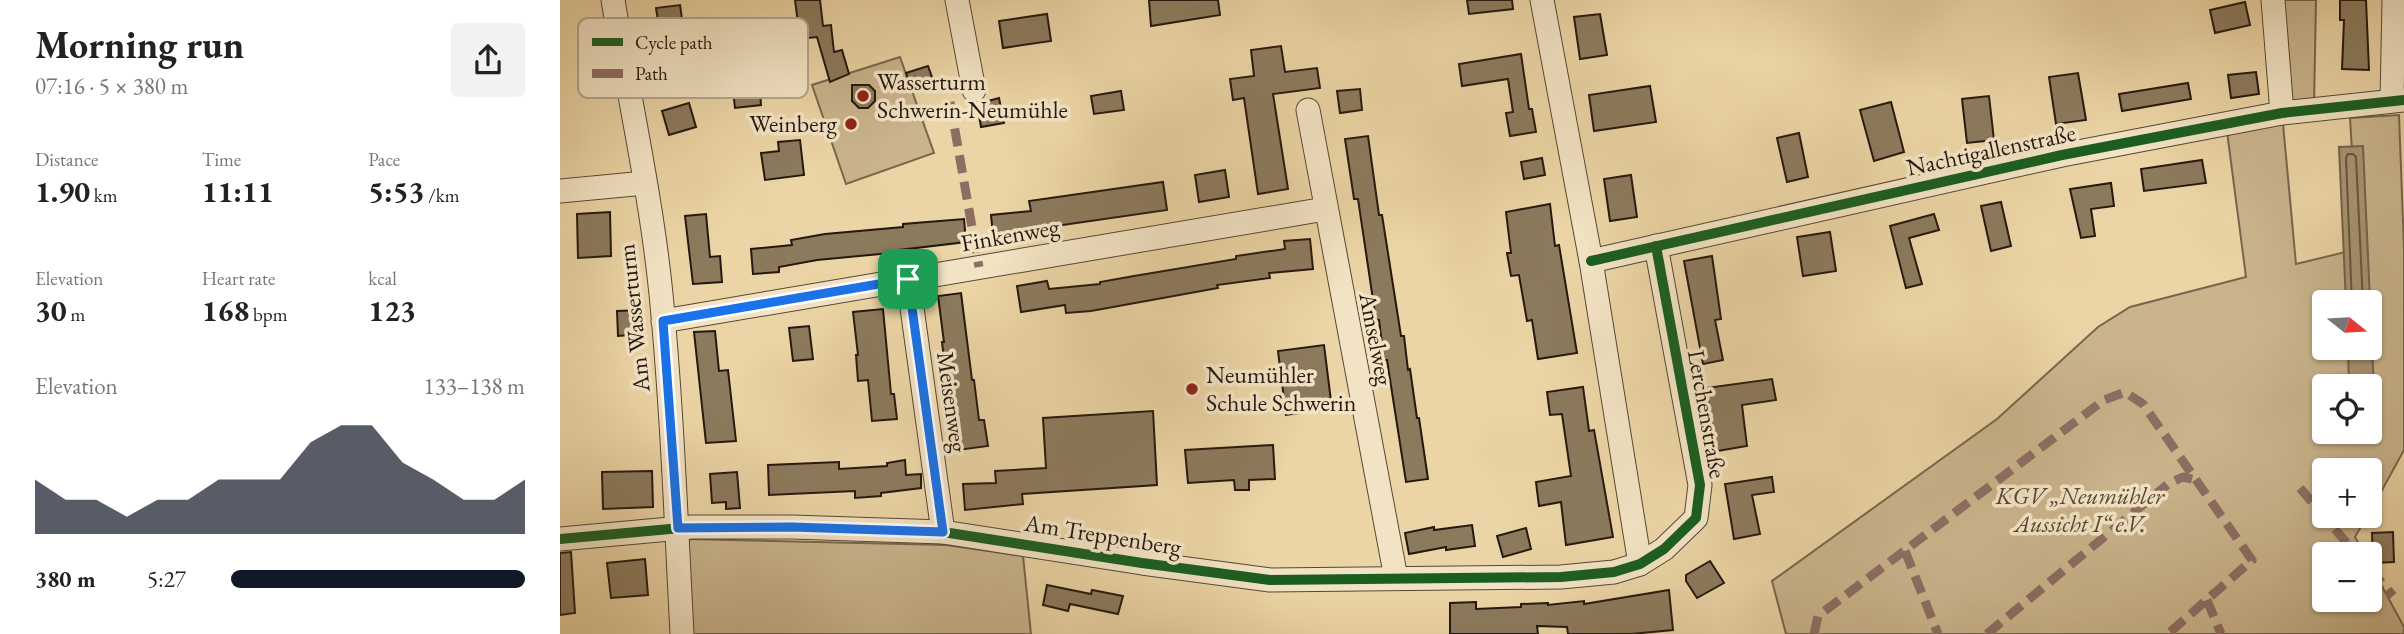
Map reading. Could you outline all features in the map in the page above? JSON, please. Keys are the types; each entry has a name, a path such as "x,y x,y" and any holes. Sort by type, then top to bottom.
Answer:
{"street":[{"name":"Am Wasserturm","path":"613,0 616,18"},
{"path":"957,0 974,90"},
{"path":"1542,0 1591,261 1640,564"},
{"path":"2273,0 2282,113"},
{"path":"2394,0 2398,100"},
{"name":"Am Wasserturm","path":"630,98 645,183 663,321 678,528 682,634"},
{"name":"Nachtigallenstraße","path":"1591,261 2062,155 2282,113 2398,100"},
{"name":"Amselweg","path":"1308,110 1396,578"},
{"path":"560,191 645,183"},
{"name":"Finkenweg","path":"663,321 1325,209"},
{"name":"Lerchenstraße","path":"1640,564 1664,550 1696,518 1700,485 1656,246"},
{"name":"Meisenweg","path":"908,279 943,532"},
{"name":"Am Treppenberg","path":"560,539 678,528 792,527 943,532 1270,580 1561,577 1614,572 1640,564"}],"green space":[{"name":"KGV „Neumühler Aussicht I“ e.V.","path":"2273,0 2316,0 2314,106 2282,113 2296,264 2358,249 2350,118 2399,115 2404,248 2404,450 2382,490 2382,458 2312,458 2312,528 2360,528 2355,537 2358,542 2312,542 2312,612 2382,612 2382,586 2404,627 2404,634 1786,634 1772,581 1997,419 2098,327 2130,307 2246,277 2226,124 2282,112"},
{"path":"900,57 934,153 846,184 812,85"},
{"path":"687,539 946,545 1023,556 1031,634 690,634"}],"water":[{"path":"2363,146 2370,290 2345,290 2339,147"},
{"path":"2348,360 2373,360 2373,374 2349,374"}],"building":[{"path":"795,0 820,0 823,26 831,25 834,52 842,50 849,74 830,82 817,37 808,38 808,18 797,18"},
{"path":"1149,0 1218,0 1220,15 1151,26"},
{"path":"1467,0 1512,0 1513,9 1469,14"},
{"path":"2340,0 2366,0 2369,70 2342,69 2344,20 2340,20"},
{"path":"2245,2 2250,25 2215,33 2210,10"},
{"path":"680,5 682,18 658,18 656,8"},
{"path":"1047,14 1051,41 1003,48 999,21"},
{"path":"1600,14 1607,55 1580,59 1574,17"},
{"path":"1281,46 1285,72 1317,68 1320,88 1273,94 1288,189 1258,194 1244,98 1233,100 1230,79 1254,76 1251,50"},
{"path":"1521,54 1529,109 1532,109 1536,132 1510,136 1506,113 1513,112 1508,79 1462,86 1459,64"},
{"path":"928,66 933,80 911,88 906,73"},
{"path":"2256,72 2259,94 2231,98 2228,75"},
{"path":"2078,73 2086,120 2056,124 2049,77"},
{"path":"2188,83 2191,99 2122,111 2119,94"},
{"name":"Wasserturm Schwerin-Neumühle","path":"852,85 869,85 875,91 875,101 868,108 859,108 852,101"},
{"path":"1650,86 1656,122 1594,131 1589,95"},
{"path":"1360,89 1362,110 1340,113 1337,91"},
{"path":"1121,91 1124,110 1094,114 1091,96"},
{"path":"1989,96 1994,140 1967,143 1962,99"},
{"path":"734,98 760,98 761,105 735,108"},
{"path":"999,98 1004,123 981,127 977,104"},
{"path":"1891,102 1904,152 1874,161 1860,110"},
{"path":"689,103 696,127 669,135 662,111"},
{"path":"1799,133 1808,177 1787,182 1777,138"},
{"path":"1368,136 1379,215 1382,215 1428,479 1406,482 1387,360 1384,360 1379,320 1376,320 1358,199 1354,199 1345,139"},
{"path":"800,140 804,175 765,180 761,153 779,151 778,142"},
{"path":"1542,158 1545,175 1524,179 1521,162"},
{"path":"2202,160 2206,183 2144,191 2141,169"},
{"path":"1225,170 1229,197 1199,202 1195,175"},
{"path":"1631,175 1637,217 1610,221 1604,179"},
{"path":"1163,182 1167,210 993,235 991,215 1031,211 1029,201"},
{"path":"2111,183 2114,206 2091,209 2095,236 2081,238 2070,189"},
{"path":"2001,202 2011,246 1991,251 1981,206"},
{"path":"1550,204 1555,246 1559,245 1577,353 1538,359 1532,320 1527,321 1519,275 1511,276 1507,253 1511,253 1506,212"},
{"path":"610,212 611,256 578,258 577,214"},
{"path":"706,214 710,257 720,256 722,282 693,284 685,216"},
{"path":"1934,214 1939,230 1909,238 1922,284 1906,288 1890,226"},
{"path":"964,219 966,242 817,260 779,267 779,272 753,274 751,249 792,245 791,240 825,234"},
{"path":"1830,232 1836,271 1803,276 1797,237"},
{"path":"1310,239 1313,269 1269,273 1270,278 1217,285 1218,288 1091,311 1066,313 1065,305 1021,312 1017,286 1047,281 1049,289 1100,284 1236,259 1236,256 1285,249 1284,241"},
{"path":"1712,256 1721,319 1715,320 1723,360 1703,364 1684,261"},
{"path":"961,293 979,420 984,420 988,446 958,450 948,368 945,368 938,296"},
{"path":"883,309 891,394 894,394 897,419 872,421 868,380 858,381 853,312"},
{"path":"642,310 643,334 618,336 617,311"},
{"path":"809,326 813,359 793,361 789,328"},
{"path":"715,331 719,371 728,370 736,441 706,443 694,332"},
{"path":"1324,345 1332,409 1286,415 1278,351"},
{"path":"1772,379 1776,400 1742,405 1747,446 1717,451 1706,388"},
{"path":"1583,387 1589,431 1594,430 1613,537 1566,545 1561,502 1539,506 1536,482 1571,476 1562,414 1550,415 1547,392"},
{"path":"1153,411 1157,485 1022,494 1023,504 965,510 963,484 996,483 995,471 1046,468 1043,418"},
{"path":"1273,445 1275,479 1249,480 1249,490 1235,490 1234,480 1188,483 1185,450"},
{"path":"905,460 906,475 921,474 921,488 855,498 855,491 769,495 768,465 839,462 839,469 887,466 887,463"},
{"path":"652,471 653,507 603,509 602,472"},
{"path":"737,472 740,508 726,509 726,502 712,503 710,474"},
{"path":"1772,477 1774,492 1752,495 1760,534 1734,539 1725,484"},
{"path":"1472,525 1475,546 1446,550 1446,547 1409,554 1405,533 1434,527 1434,530"},
{"path":"1526,528 1531,549 1503,557 1497,536"},
{"path":"2393,532 2394,562 2382,563 2382,542 2372,542 2372,533"},
{"path":"571,552 575,613 560,615 560,553"},
{"path":"645,559 648,595 611,598 607,563"},
{"path":"1710,561 1724,583 1697,598 1686,581 1686,575"},
{"path":"1047,585 1091,594 1092,590 1123,596 1118,614 1070,604 1068,611 1043,605"},
{"path":"1669,590 1673,630 1631,634 1568,634 1567,627 1537,626 1538,634 1450,634 1450,603 1476,602 1476,609 1584,601 1584,604"}],"marked path":[{"path":"950,102 979,267"},
{"path":"1814,634 1818,616 2104,400 2125,392 2143,404 2252,560 2168,634"},
{"path":"1987,634 2168,484 2183,477 2196,480"},
{"path":"2300,488 2346,542"},
{"path":"1905,551 1938,634"},
{"path":"2382,583 2393,596"},
{"path":"2207,600 2221,634"}],"cycle path":[{"path":"1591,261 2062,155 2282,113 2404,100"},
{"path":"560,539 692,527 792,527 943,532 1270,580 1561,577 1614,572 1640,564 1664,549 1696,518 1700,485 1656,246"}],"place":[{"name":"Wasserturm Schwerin-Neumühle","path":"863,96"},
{"name":"Weinberg","path":"851,124"},
{"name":"Neumühler Schule Schwerin","path":"1192,389"}],"route":[{"path":"908,279 943,532 792,527 678,528 663,321 908,279"}]}
